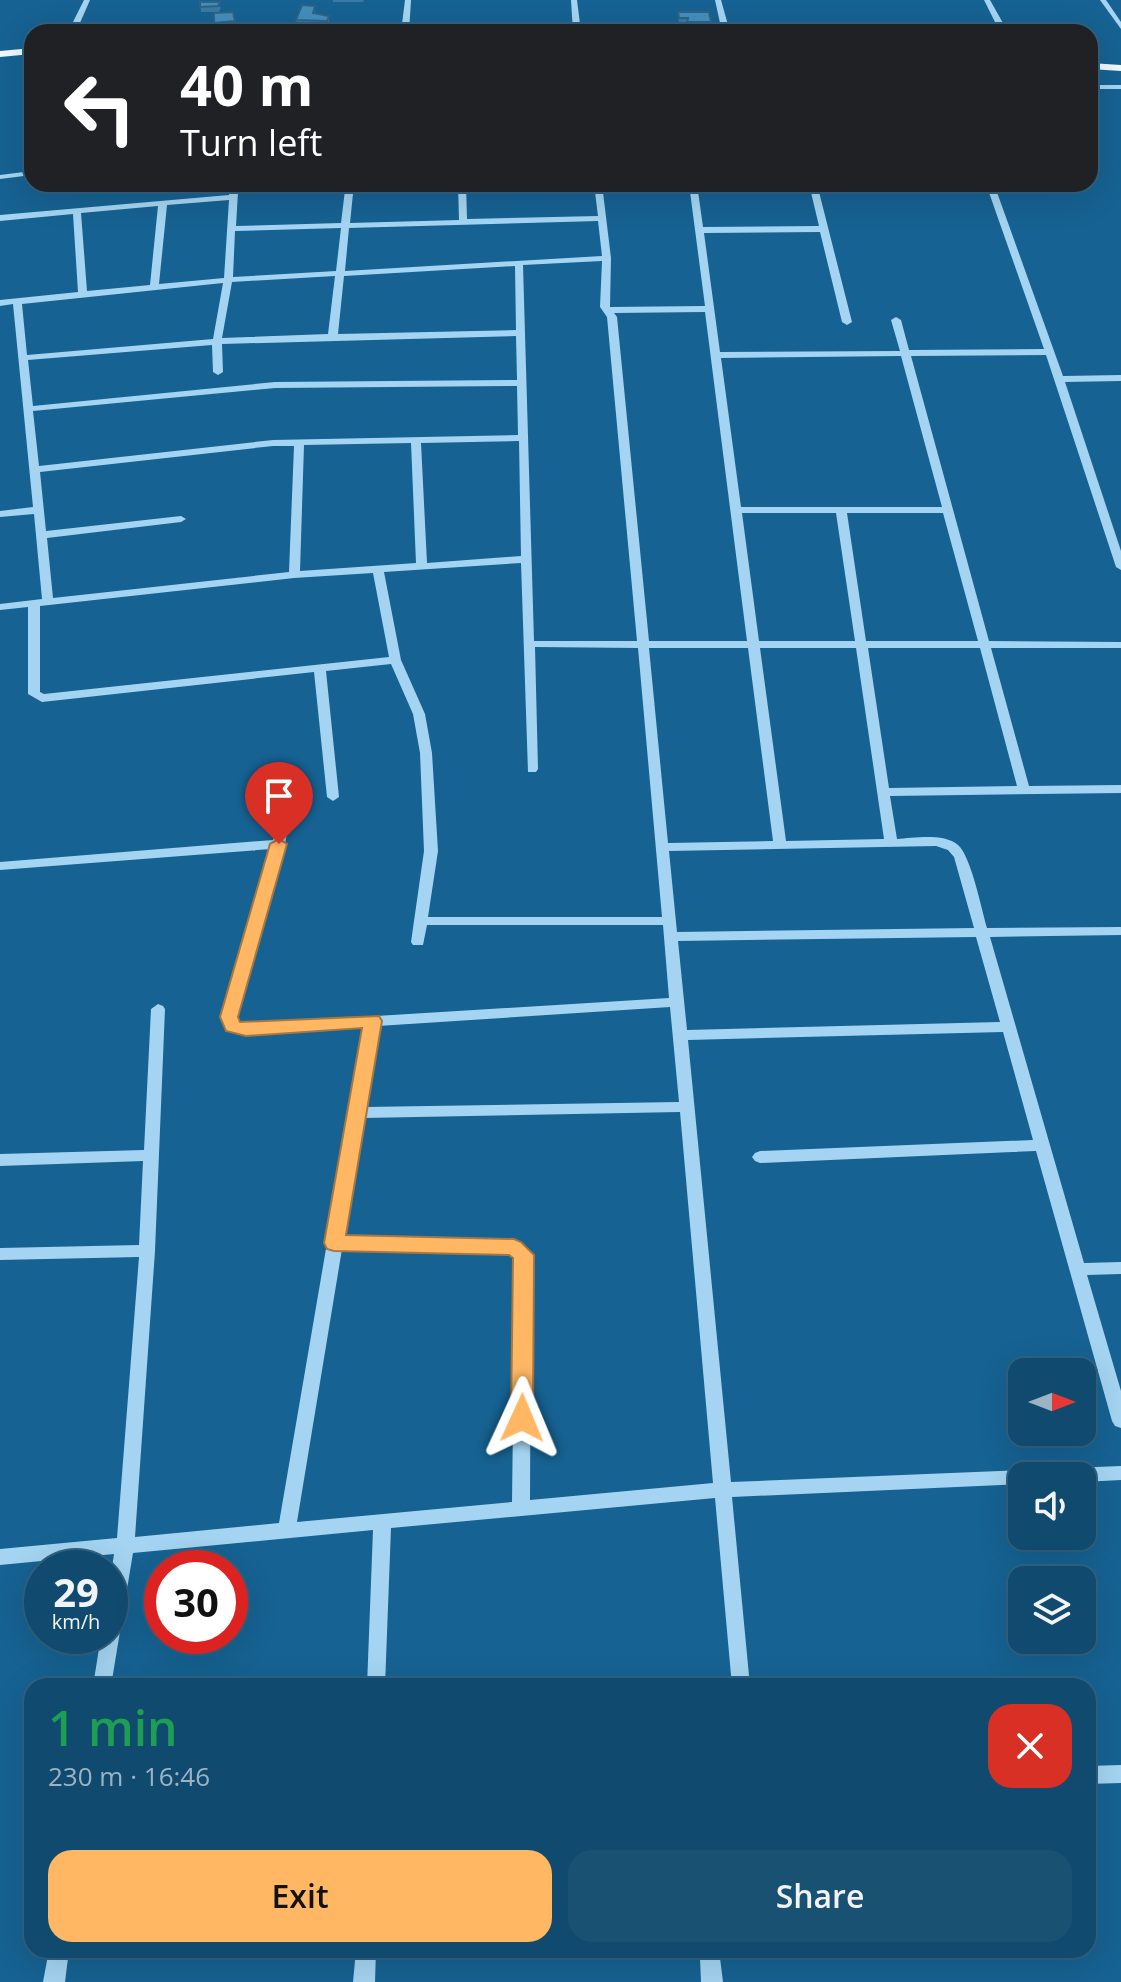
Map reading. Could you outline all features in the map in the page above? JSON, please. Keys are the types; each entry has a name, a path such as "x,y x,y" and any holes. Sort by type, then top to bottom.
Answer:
{"main road":[{"path":"0,42 24,45"},
{"path":"0,52 24,48"},
{"path":"1098,67 1121,68"}],"street":[{"path":"76,24 87,0"},
{"path":"406,24 408,0"},
{"path":"574,0 576,24"},
{"path":"718,0 724,24"},
{"path":"987,0 1000,24"},
{"path":"1103,0 1121,27"},
{"path":"1098,87 1121,87"},
{"path":"0,177 24,174"},
{"path":"0,218 163,203 223,192"},
{"path":"218,372 217,341 228,280 234,192"},
{"path":"333,335 348,192"},
{"path":"462,192 463,222"},
{"path":"599,192 607,258 606,310 612,317 740,1678"},
{"path":"694,192 780,845"},
{"path":"815,192 847,322"},
{"path":"993,192 1121,567"},
{"path":"154,286 163,203"},
{"path":"77,211 83,294"},
{"path":"231,229 602,218"},
{"path":"699,230 824,229"},
{"path":"0,303 228,280 607,258"},
{"path":"519,263 532,769"},
{"path":"17,301 48,602"},
{"path":"606,310 709,309"},
{"path":"896,320 1024,790"},
{"path":"23,358 217,341 333,335 521,333"},
{"path":"715,355 1050,352"},
{"path":"1059,379 1121,378"},
{"path":"28,409 275,385 522,383"},
{"path":"34,470 299,442 524,438"},
{"path":"416,440 422,566"},
{"path":"294,575 299,442"},
{"path":"0,514 38,510"},
{"path":"736,510 948,510"},
{"path":"841,510 891,843"},
{"path":"41,535 181,519"},
{"path":"0,607 294,575 527,559"},
{"path":"378,569 395,660 419,714 426,753 431,851 418,942"},
{"path":"34,603 34,694 42,698 395,660"},
{"path":"529,644 1121,645"},
{"path":"320,669 333,797"},
{"path":"883,792 1121,789"},
{"path":"287,802 279,844 229,1017 232,1026 246,1029 676,1002"},
{"path":"662,847 937,842 953,847 960,857 1121,1421"},
{"path":"0,866 279,844"},
{"path":"421,921 668,921"},
{"path":"670,937 1121,931"},
{"path":"103,1678 125,1545 147,1251 158,1009"},
{"path":"287,1530 372,1021"},
{"path":"679,1035 1009,1027"},
{"path":"356,1113 686,1107"},
{"path":"760,1157 1042,1145"},
{"path":"0,1160 151,1155"},
{"path":"334,1243 514,1247 523,1255 521,1509"},
{"path":"0,1254 147,1251"},
{"path":"1078,1269 1121,1268"},
{"path":"1096,1474 1121,1473"},
{"path":"0,1557 721,1490 1008,1478"},
{"path":"376,1678 382,1521"},
{"path":"1096,1775 1121,1774"},
{"path":"54,1982 58,1958"},
{"path":"364,1982 366,1958"},
{"path":"710,1958 712,1982"}],"building":[{"path":"200,2 220,2 218,6 200,7"},
{"path":"302,5 315,6 313,13 329,16 327,21 296,20"},
{"path":"233,12 235,21 214,23 214,13"},
{"path":"678,12 709,12 711,22 687,22 688,18 679,18"}],"route":[{"path":"279,844 229,1017 232,1026 246,1029 372,1021 334,1243 514,1247 523,1255 522,1418"}]}
